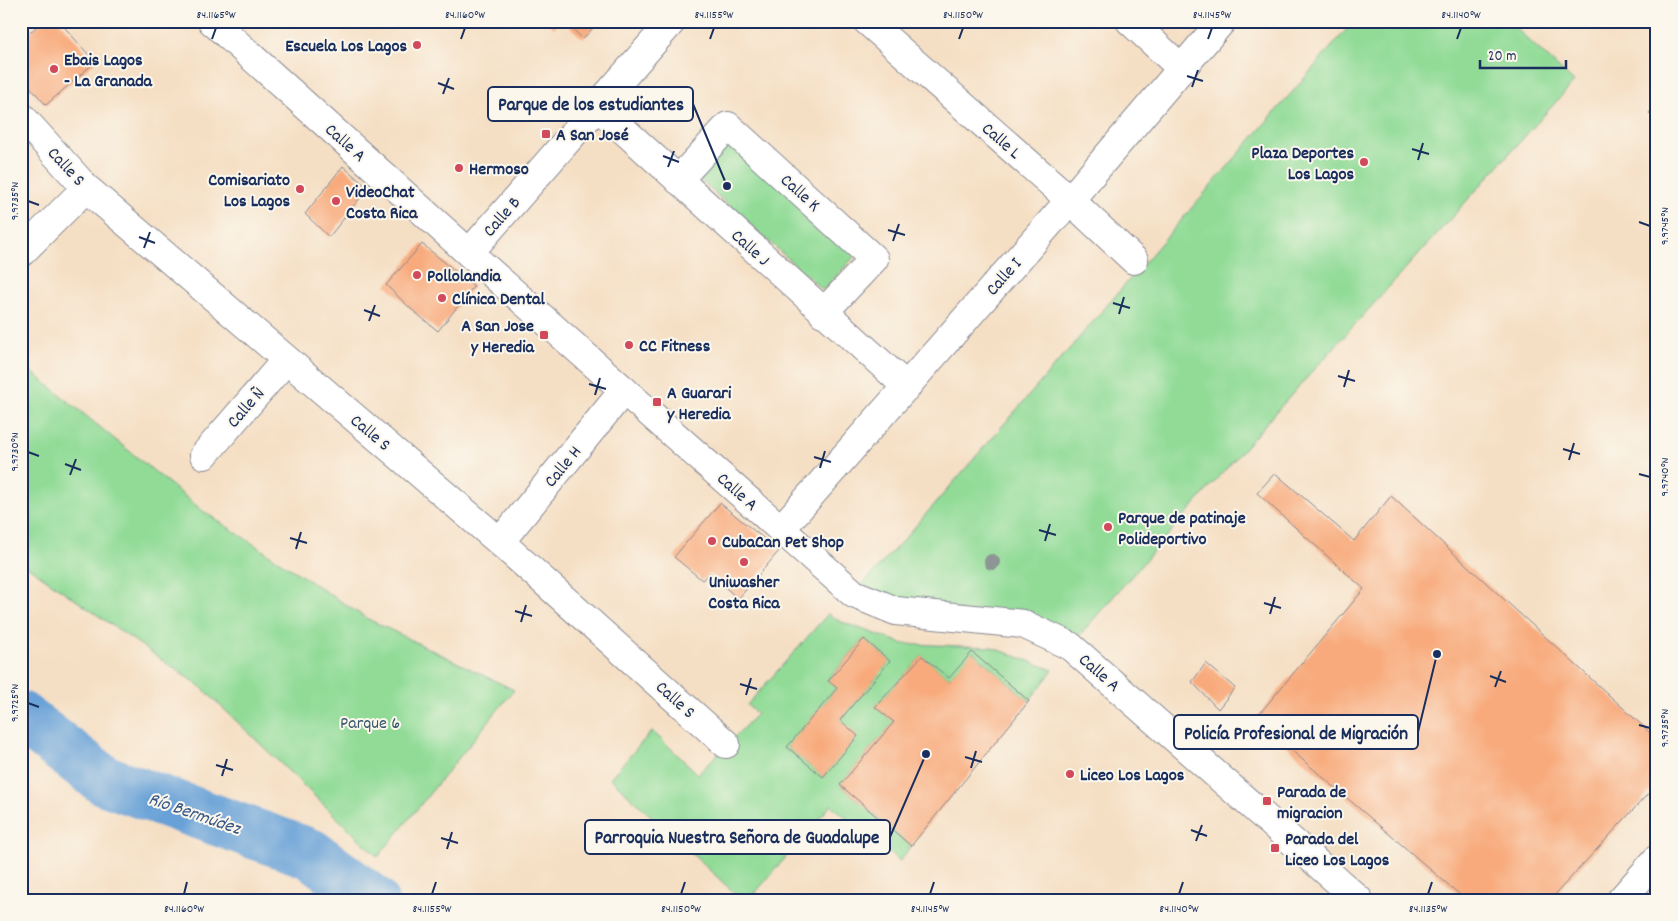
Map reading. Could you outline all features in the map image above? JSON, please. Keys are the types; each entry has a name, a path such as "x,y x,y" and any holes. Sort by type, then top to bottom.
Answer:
{"street":[{"name":"Calle A","path":"212,21 469,253 854,594 896,611 1023,624 1070,646 1359,900"},
{"name":"Calle B","path":"469,253 672,21"},
{"name":"Calle L","path":"868,21 1070,200 1134,260"},
{"path":"1130,21 1180,68"},
{"name":"Calle I","path":"781,529 1070,200 1180,68 1222,21"},
{"name":"Calle J","path":"597,106 906,387"},
{"name":"Calle S","path":"21,116 86,188 500,542 726,744"},
{"name":"Calle K","path":"678,180 728,126 874,259 823,313"},
{"path":"21,253 86,188"},
{"name":"Calle Ñ","path":"204,455 286,360"},
{"name":"Calle H","path":"500,542 624,390"},
{"path":"1620,900 1657,859"},
{"path":"1636,900 1657,880"}],"green space":[{"path":"1354,21 1508,21 1574,82 1284,403 1070,646 854,594 913,529"},
{"path":"732,141 857,254 823,290 698,178"},
{"name":"Parque 6","path":"21,363 203,511 366,618 514,690 378,857 201,687 21,562"},
{"path":"828,614 839,621 904,644 991,647 1053,670 1029,701 973,652 949,678 922,656 875,707 894,722 840,785 911,846 900,861 831,805 749,900 742,900 610,778 652,731 698,774 757,714 747,705","holes":["864,639 890,661 840,720 857,736 823,777 787,747 837,688 828,680"]}],"building":[{"name":"Ebais Lagos - La Granada","path":"43,21 59,21 95,62 46,105 21,77 21,40"},
{"path":"547,21 561,21 554,28"},
{"path":"564,21 599,21 583,39"},
{"path":"1657,104 1657,120 1649,113"},
{"name":"VideoChat Costa Rica","path":"343,166 368,188 329,237 305,214"},
{"path":"422,244 474,286 438,331 386,285"},
{"path":"1275,473 1354,541 1391,496 1657,739 1657,784 1550,900 1466,900 1255,719 1364,589 1257,493"},
{"path":"720,503 779,551 738,599 710,573 702,580 674,557"},
{"path":"864,639 890,661 840,720 858,736 823,777 787,747 837,688 828,681"},
{"path":"972,652 1029,701 911,846 840,785 894,722 875,707 922,656 949,678"},
{"path":"1206,663 1235,688 1218,709 1192,682"}],"waterway":[{"name":"Río Bermúdez","path":"21,717 104,780 311,854 373,900"}],"place":[{"name":"Escuela Los Lagos","path":"417,45"},
{"name":"Ebais Lagos - La Granada","path":"54,69"},
{"name":"A San José","path":"546,134"},
{"name":"Plaza Deportes Los Lagos","path":"1364,162"},
{"name":"Hermoso","path":"459,168"},
{"name":"Parque de los estudiantes","path":"727,186"},
{"name":"Comisariato Los Lagos","path":"300,189"},
{"name":"VideoChat Costa Rica","path":"336,201"},
{"name":"Pollolandia","path":"417,275"},
{"name":"Clínica Dental","path":"442,298"},
{"name":"A San Jose y Heredia","path":"544,335"},
{"name":"CC Fitness","path":"629,345"},
{"name":"A Guarari y Heredia","path":"657,402"},
{"name":"Parque de patinaje Polideportivo","path":"1108,527"},
{"name":"CubaCan Pet Shop","path":"712,541"},
{"name":"Uniwasher Costa Rica","path":"744,562"},
{"name":"Policía Profesional de Migración","path":"1437,654"},
{"name":"Parroquia Nuestra Señora de Guadalupe","path":"926,754"},
{"name":"Liceo Los Lagos","path":"1070,774"},
{"name":"Parada de migracion","path":"1267,801"},
{"name":"Parada del Liceo Los Lagos","path":"1275,848"}]}
